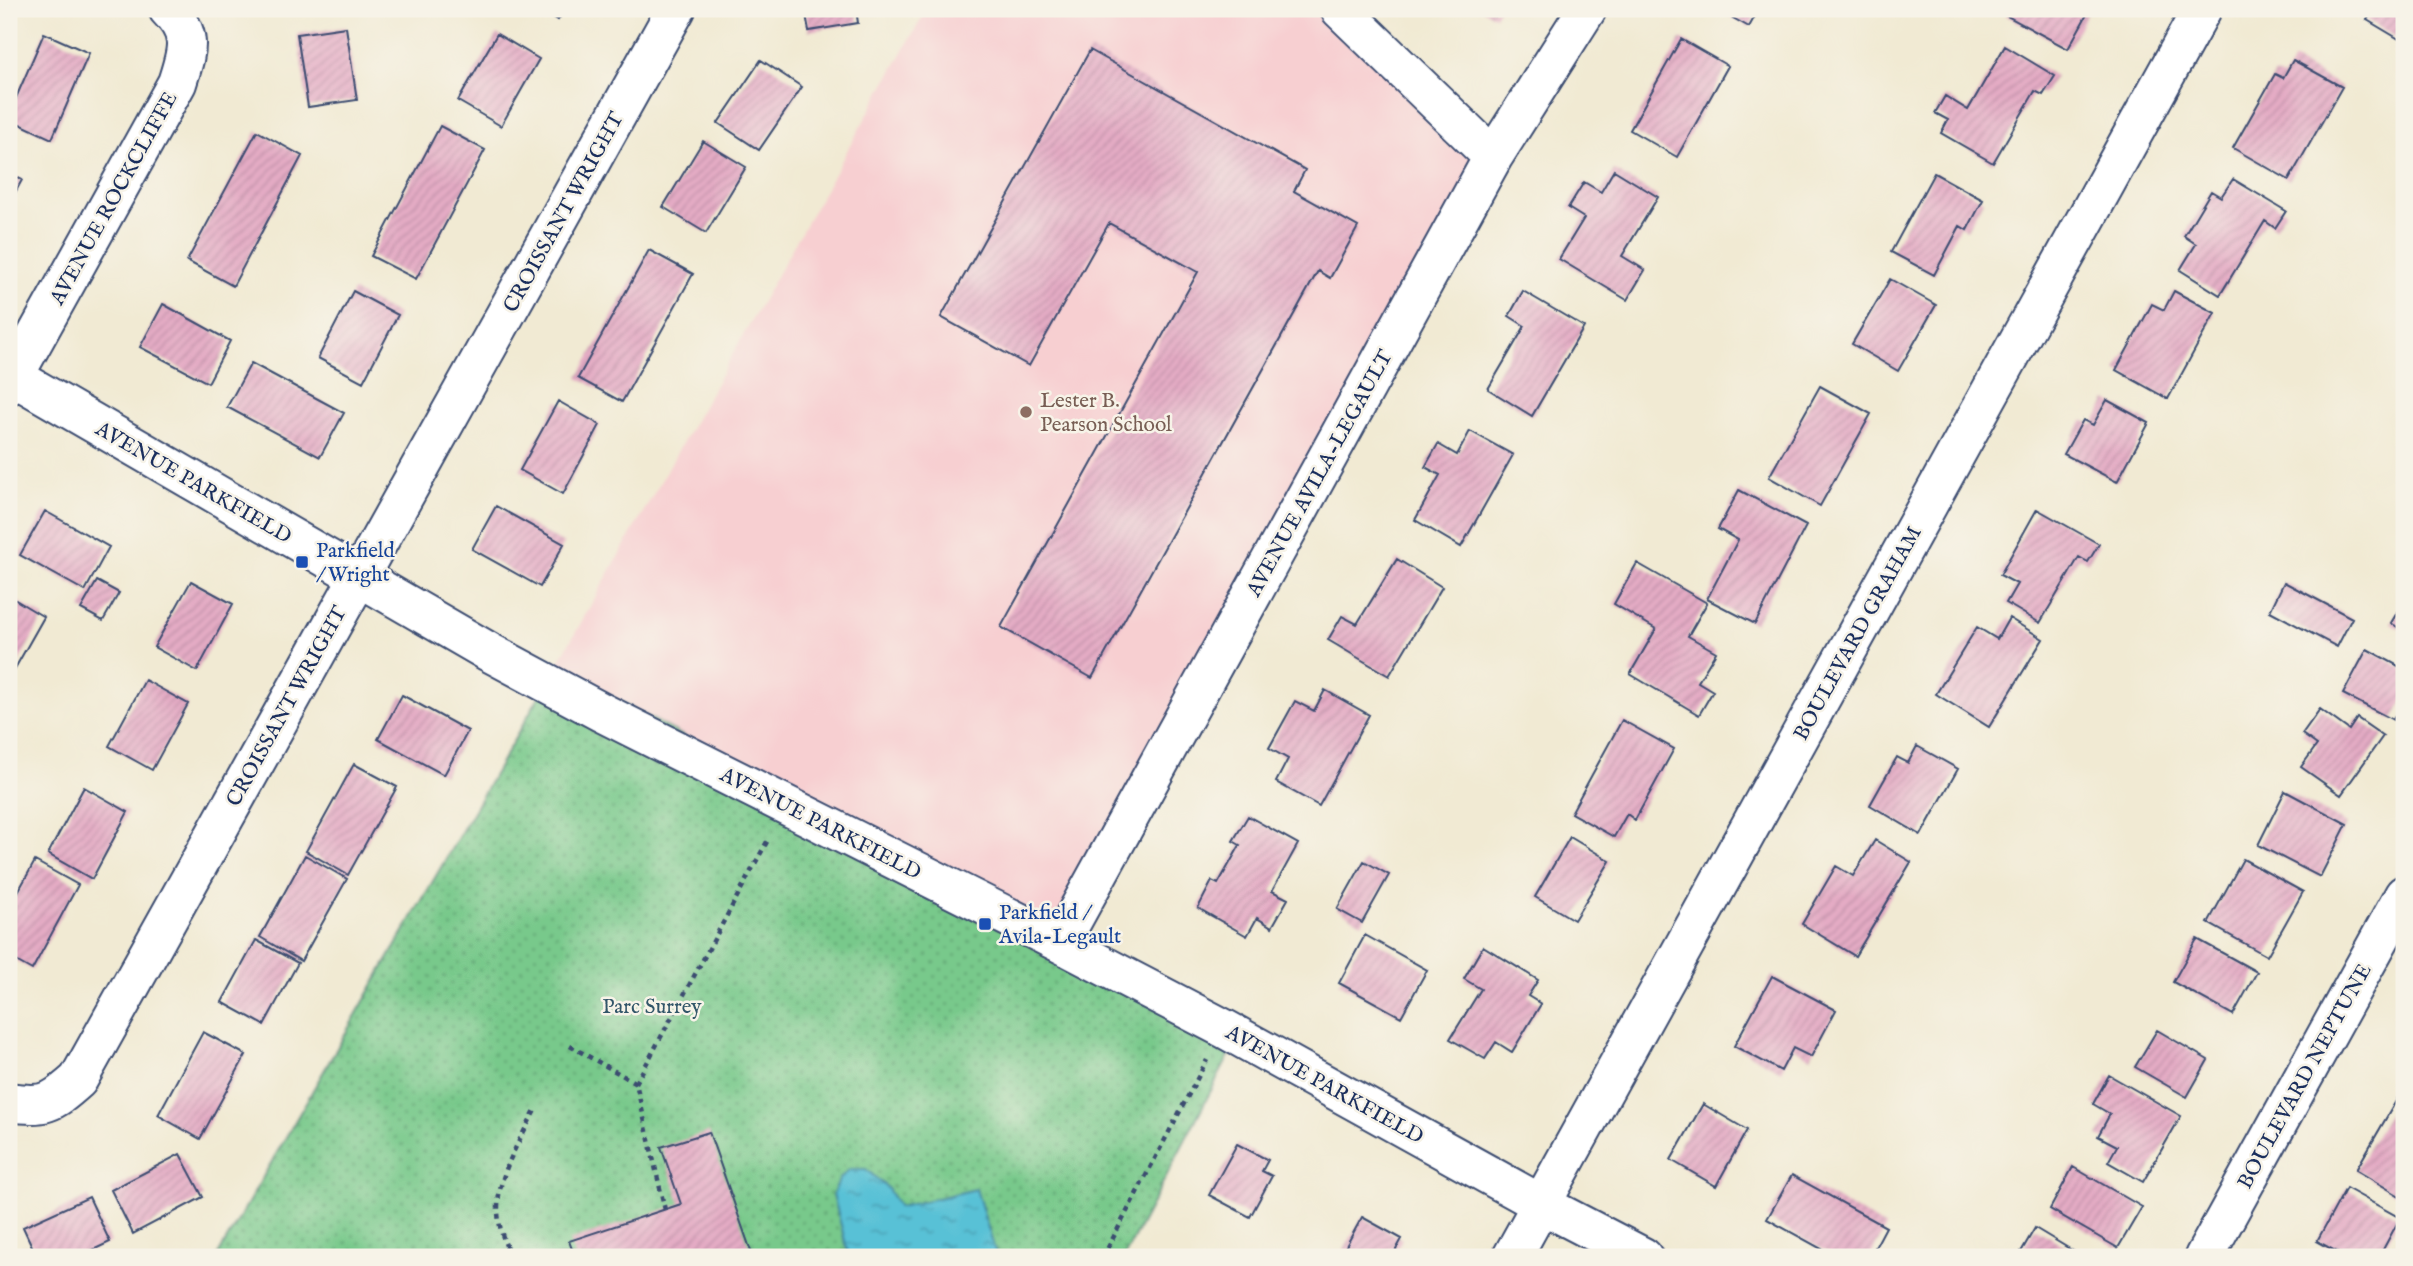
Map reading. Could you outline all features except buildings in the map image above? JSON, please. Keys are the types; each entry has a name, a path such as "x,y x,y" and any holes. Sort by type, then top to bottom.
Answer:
{"street":[{"name":"AVENUE ROCKCLIFFE","path":"10,378 177,83 187,50 181,22 168,9"},
{"name":"CROISSANT WRIGHT","path":"9,1102 33,1105 56,1100 78,1080 676,9"},
{"path":"1340,9 1493,157"},
{"name":"AVENUE AVILA-LEGAULT","path":"1060,943 1493,157 1587,9"},
{"name":"BOULEVARD GRAHAM","path":"1512,1257 2202,9"},
{"name":"AVENUE PARKFIELD","path":"10,378 489,652 601,712 1060,943 1232,1033 1541,1204 1643,1257"},
{"name":"BOULEVARD NEPTUNE","path":"2204,1257 2404,895"}],"path":[{"path":"665,1210 636,1083 771,834"},
{"path":"570,1046 636,1083"},
{"path":"1103,1257 1211,1053"},
{"path":"510,1257 499,1224 499,1195 505,1172 536,1108"}],"shaded area":[{"name":"Lester B. Pearson School","path":"927,9 1340,9 1493,157 1060,943 556,667"}],"green space":[{"name":"Parc Surrey","path":"556,667 1239,1037 1124,1257 217,1257"}],"water":[{"path":"850,1169 866,1169 888,1189 899,1207 976,1189 997,1257 849,1257 833,1194 840,1178"}],"place":[{"name":"Lester B. Pearson School","path":"1026,412"},
{"name":"Parkfield / Wright","path":"302,562"},
{"name":"Parkfield / Avila-Legault","path":"985,924"}]}
